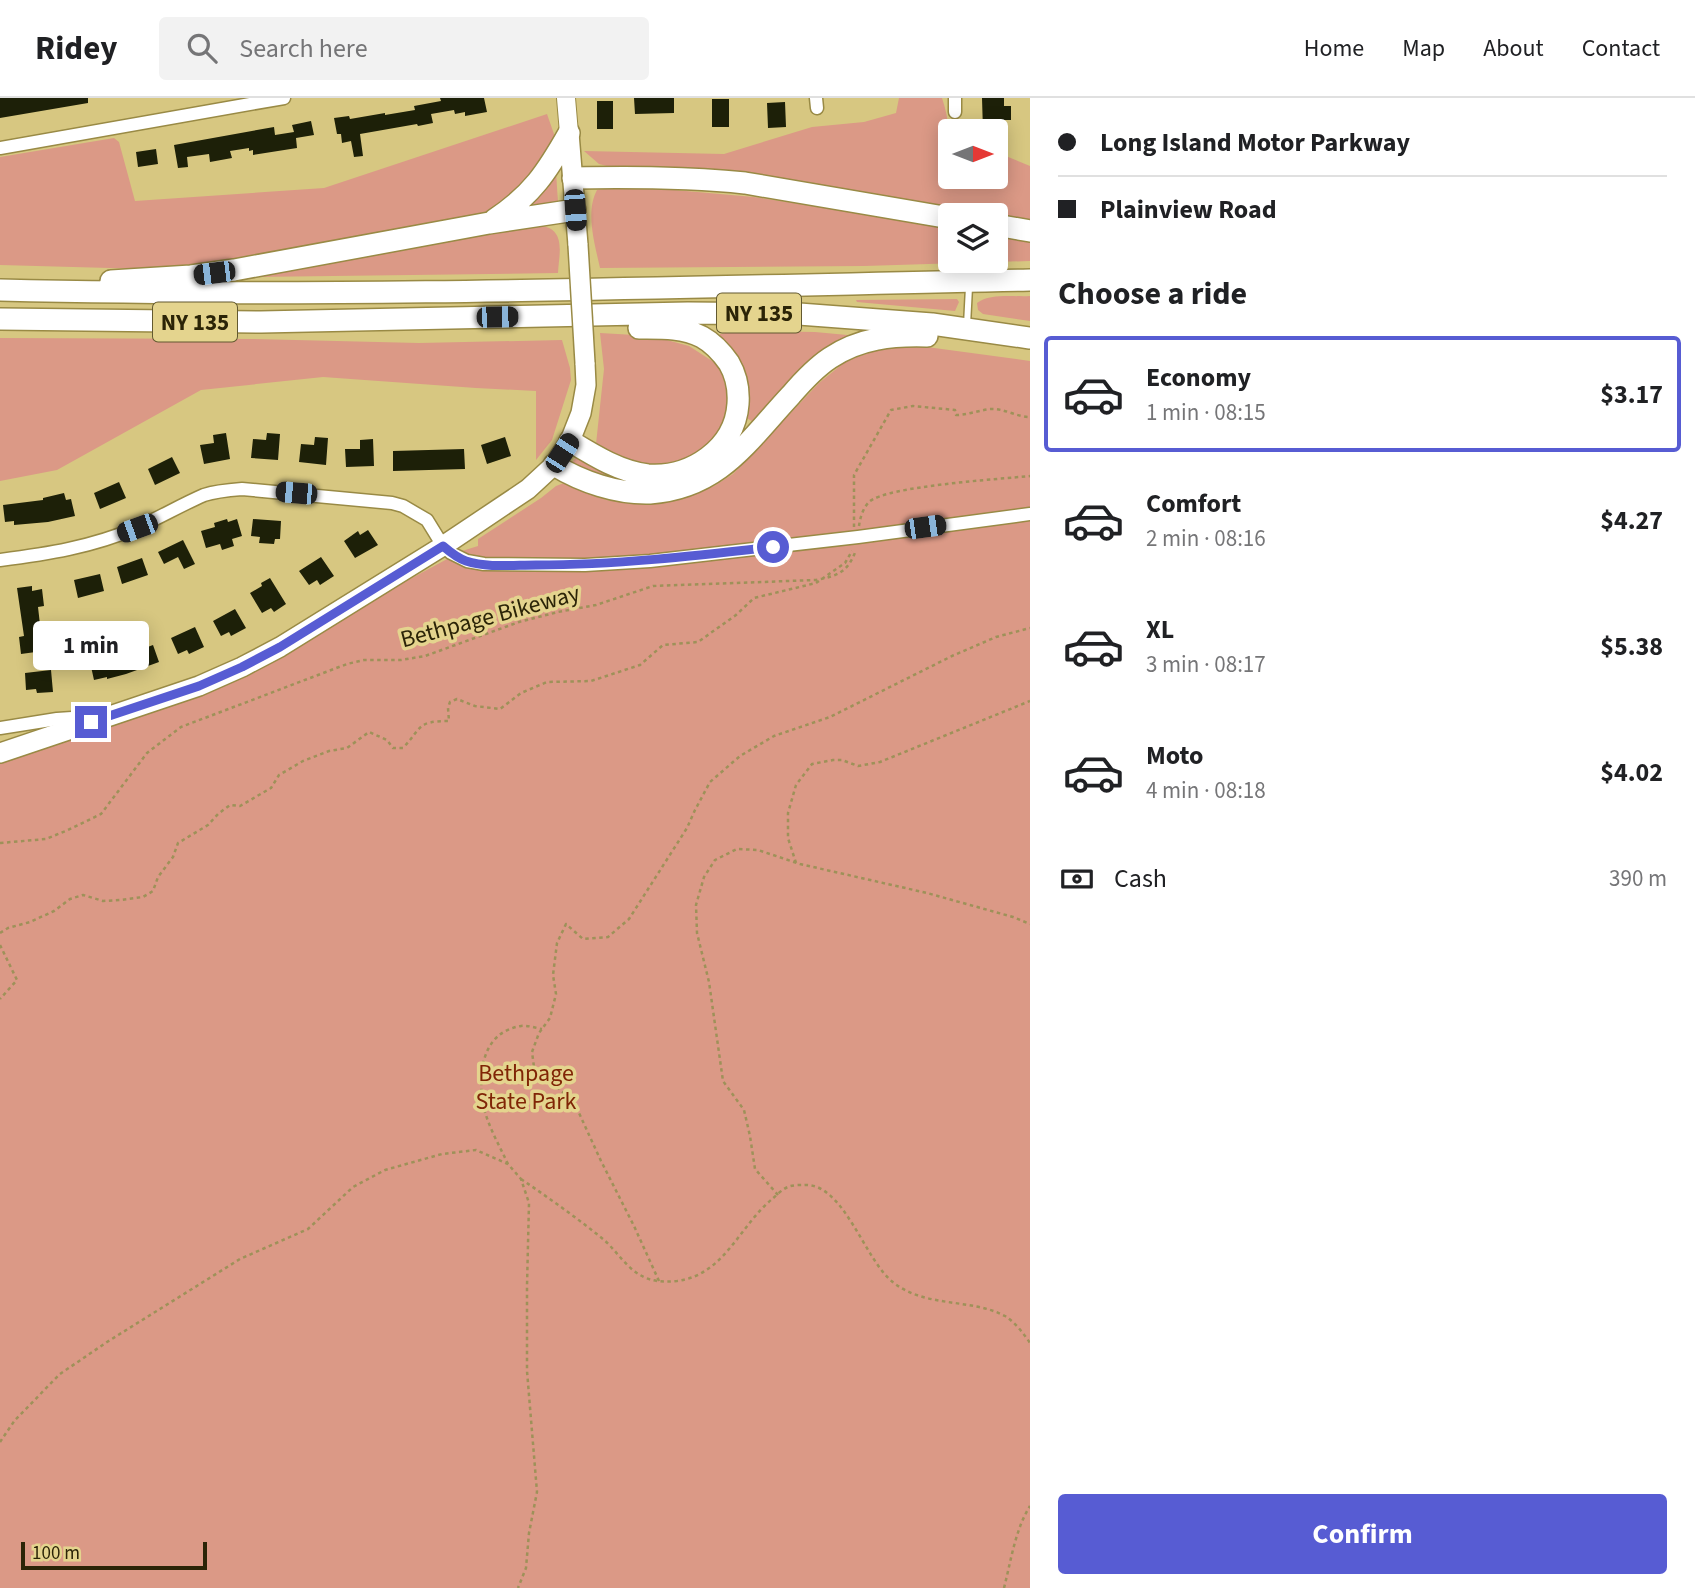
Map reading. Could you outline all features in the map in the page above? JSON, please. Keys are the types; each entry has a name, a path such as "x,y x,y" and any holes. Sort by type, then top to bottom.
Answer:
{"highway":[{"path":"489,223 518,203 537,184 569,133"},
{"path":"573,178 663,177 731,182 938,216"},
{"path":"30,291 129,279 234,271 489,223 575,210"},
{"path":"1008,227 1030,231"},
{"name":"NY 135","path":"0,290 144,294 332,293 1030,280"},
{"name":"NY 135","path":"0,319 261,322 688,313 799,314 967,328 1026,337"},
{"path":"551,316 692,333 710,343 725,358 732,368 738,387 736,421 726,440 710,456 687,469 661,474 637,473 604,461 570,441"},
{"path":"554,464 576,477 617,490 644,493 670,491 705,479 727,464 811,373 829,358 855,344 899,335 1026,337"}],"main road":[{"path":"1,753 199,686 242,667 280,647 443,546 528,489 554,464 570,441 584,400 586,385 566,98"}],"street":[{"path":"0,148 284,98"},
{"path":"955,98 955,112"},
{"path":"0,560 55,553 96,543 137,528 206,495 242,489 403,506 427,520 443,546 459,558 484,564 585,565 650,561 1030,514"},
{"path":"1,753 0,730 57,719 109,716"}],"lane":[{"path":"967,328 970,281"}],"path":[{"path":"857,537 854,475 891,410 913,406 955,410 956,415 966,415 993,409 1030,417"},
{"path":"0,933 30,922 54,911 70,899 83,895 103,901 143,897 153,891 178,843 208,825 230,805 240,806 271,788 279,775 303,761 329,751 347,748 369,732 387,740 393,748 403,748 419,726 435,720 449,720 450,702 457,699 475,706 500,709 521,693 547,682 591,681 640,664 663,645 698,642 736,615 754,598 816,583 845,563 854,548 861,516 870,501 888,493 1030,476"},
{"name":"Bethpage Bikeway","path":"0,843 46,839 91,820 101,814 147,753 181,727 347,664 364,660 401,660 425,656 519,622 596,605 653,586 823,579"},
{"path":"659,1281 579,1114 566,1095 534,1068 532,1052 550,1018 556,994 553,975 557,943 566,924 583,939 596,938 608,937 629,919 687,828 709,782 740,757 774,736 830,718 996,636 1030,628"},
{"path":"796,863 788,838 788,813 796,785 812,764 833,760 858,765 880,762 1030,701"},
{"path":"778,1195 755,1169 744,1110 723,1082 709,982 696,933 696,905 704,877 715,860 737,849 758,850 854,878 927,893 1030,924"},
{"path":"0,945 17,980 0,999"},
{"path":"542,1029 524,1026 506,1030 493,1040 485,1055 482,1078 484,1105 508,1164 522,1179 605,1241 631,1269 647,1278 664,1282 689,1279 710,1269 764,1206 787,1187 808,1185 821,1189 834,1199 876,1262 893,1282 911,1293 987,1308 1007,1317 1024,1333 1030,1343"},
{"path":"0,1442 15,1420 60,1374 240,1259 309,1229 353,1187 385,1170 442,1154 475,1150 508,1164"},
{"path":"518,1588 526,1568 537,1492 527,1371 529,1203 522,1179"},
{"path":"1004,1588 1015,1541 1030,1506"}],"green space":[{"path":"899,98 942,98 947,119 938,119 938,189 1008,189 1008,157 1030,166 1030,220 1008,217 1008,203 938,203 938,205 759,177 619,169 599,164 584,151 724,154 812,127 864,122 896,113"},
{"path":"547,114 555,137 531,184 496,207 469,220 341,239 183,270 0,265 0,157 114,138 119,142 135,201 324,188"},
{"path":"556,172 558,202 554,202 554,208 515,214"},
{"path":"663,189 754,197 938,225 938,264 600,268 591,218 597,190"},
{"path":"543,226 555,233 560,244 558,273 252,277 512,228"},
{"path":"1008,236 1030,239 1030,261 1008,262"},
{"path":"1030,296 1030,321 983,314 978,310 977,303 989,298"},
{"path":"957,299 959,302 955,311 856,300"},
{"path":"736,331 815,332 858,336 755,423 745,417 720,338 720,334"},
{"path":"600,333 652,336 689,346 720,366 729,399 721,433 699,456 656,466 625,460 596,444 604,369"},
{"path":"0,338 419,343 562,340 571,380 552,440 536,460 536,391 323,377 201,390 57,470 0,481"},
{"name":"Bethpage State Park","path":"912,345 1030,361 1030,1588 0,1588 0,753 221,681 462,551 478,546 478,539 564,483 573,483 606,500 644,504 669,502 714,486 733,474 819,383 846,361 883,348"},
{"path":"577,456 624,478 623,486 571,464"}],"building":[{"path":"0,98 88,98 88,103 0,118"},
{"path":"440,98 484,98 487,112 465,116 465,112 455,114 454,110 431,114 433,123 360,134 363,156 354,157 351,141 342,143 341,134 337,134 334,118 349,116 350,119 415,110 414,106 441,101"},
{"path":"634,98 674,98 674,113 635,114"},
{"path":"982,98 1004,98 1004,106 1011,106 1011,120 983,119"},
{"path":"712,99 729,99 729,127 712,127"},
{"path":"597,101 613,101 613,129 597,129"},
{"path":"785,102 786,127 768,128 767,103"},
{"path":"311,121 314,135 296,138 297,148 253,155 253,150 249,151 249,148 230,151 232,158 210,162 209,154 187,157 188,167 178,168 174,145 274,127 275,135 294,132 292,125"},
{"path":"156,149 158,164 138,167 136,152"},
{"path":"226,433 230,459 204,464 200,445 214,443 213,435"},
{"path":"267,433 280,434 278,460 251,458 253,439 266,440"},
{"path":"315,437 328,438 326,465 299,462 301,444 314,445"},
{"path":"505,437 511,456 487,464 481,445"},
{"path":"373,439 374,466 346,467 345,449 360,449 360,440"},
{"path":"464,449 465,469 393,471 393,451"},
{"path":"172,457 180,473 155,485 148,469"},
{"path":"119,482 126,498 100,509 94,493"},
{"path":"64,493 66,500 71,499 75,516 14,525 14,521 5,522 3,505 43,500"},
{"path":"227,519 228,522 237,519 242,536 232,539 234,546 222,550 220,544 206,548 201,531 215,527 214,523"},
{"path":"253,519 281,521 280,539 275,539 274,544 259,543 260,537 251,536"},
{"path":"368,530 378,545 355,558 344,541 358,531 360,535"},
{"path":"183,540 195,564 184,569 178,557 164,564 158,552"},
{"path":"321,557 334,576 320,585 317,580 309,585 299,571"},
{"path":"142,558 148,575 122,584 117,567"},
{"path":"100,574 104,591 78,598 74,580"},
{"path":"270,578 286,604 274,612 271,608 262,613 250,593"},
{"path":"32,586 32,591 42,589 44,606 38,607 43,651 21,654 19,637 24,636 17,588"},
{"path":"235,609 246,628 231,636 229,632 221,636 213,621"},
{"path":"195,627 204,647 189,654 187,650 178,654 171,638"},
{"path":"153,645 159,662 126,674 94,680 90,662 101,659 99,652 109,650 111,657"},
{"path":"51,670 53,692 37,693 36,689 26,690 25,673"}],"route":[{"path":"91,722 199,686 242,667 280,647 443,546 467,561 532,565 650,561 773,547"}]}
